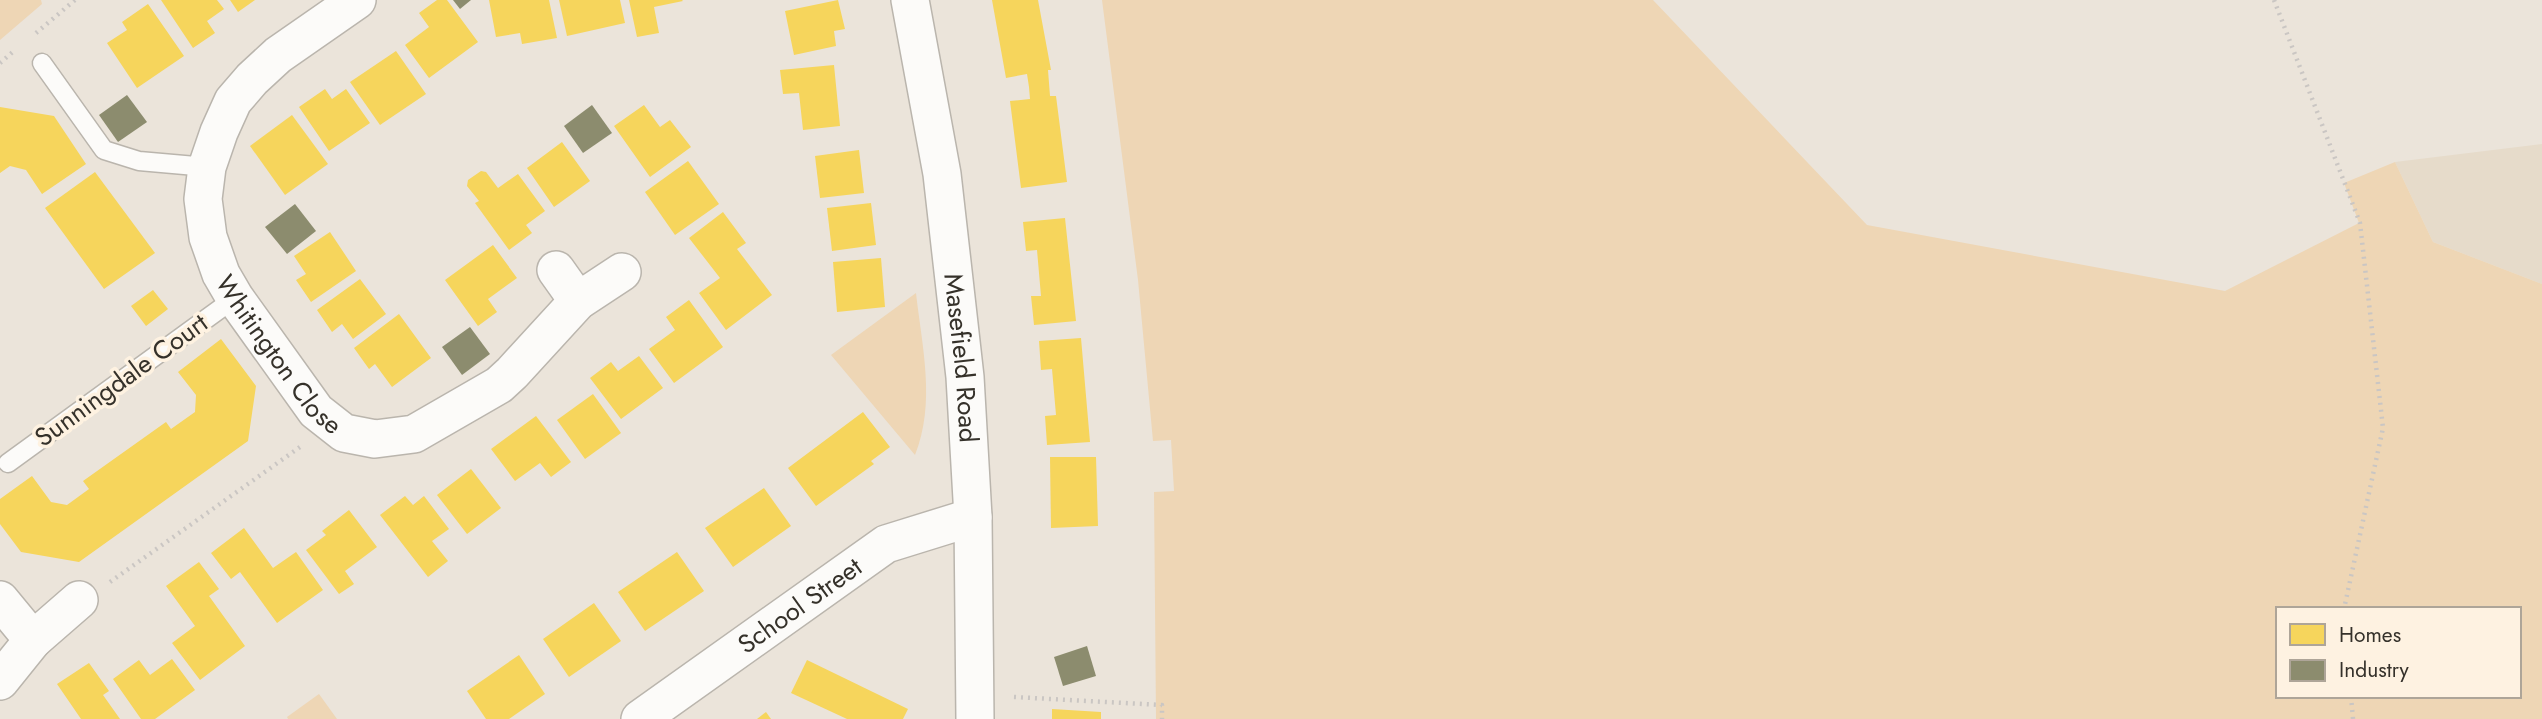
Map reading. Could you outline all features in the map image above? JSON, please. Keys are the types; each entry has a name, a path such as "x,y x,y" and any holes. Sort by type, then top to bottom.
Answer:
{"street":[{"name":"Whitington Close","path":"358,0 278,55 252,79 233,102 207,167 202,199 208,237 221,274 235,298 316,411 344,433 375,439 414,434 499,384 578,301 622,272"},
{"name":"Masefield Road","path":"910,0 942,174 965,377 973,517 974,707"},
{"path":"556,270 578,301"},
{"name":"School Street","path":"640,719 886,544 973,517"},
{"path":"0,600 33,640"},
{"path":"0,681 33,640 79,600"}],"lane":[{"path":"42,63 104,150 139,161 207,167"},
{"name":"Sunningdale Court","path":"8,463 235,298"}],"path":[{"path":"2274,0 2360,223 2382,428 2344,607"},
{"path":"79,600 113,581 332,423"},
{"path":"2351,698 2353,719"},
{"path":"974,707 1162,705 1162,719"}],"shaded area":[{"path":"0,0 41,0 42,4 0,40"},
{"path":"1102,0 1653,0 1867,225 2225,291 2359,223 2344,183 2395,162 2433,242 2542,284 2542,719 1156,719 1154,492 1174,491 1171,440 1153,441 1138,280"},
{"path":"2542,144 2542,284 2433,242 2395,162"},
{"path":"916,293 926,395 925,415 915,455 831,355"},
{"path":"319,694 337,719 288,719 287,717"}],"building: Homes":[{"path":"161,0 217,0 224,9 207,21 215,33 193,48"},
{"path":"230,0 255,0 238,12"},
{"path":"437,0 447,0 478,42 429,78 405,45 429,27 419,13"},
{"path":"489,0 549,0 557,38 522,44 520,33 496,37"},
{"path":"559,0 620,0 625,23 567,36"},
{"path":"629,0 683,1 654,7 659,33 637,37"},
{"path":"838,0 845,29 834,31 836,46 794,55 785,11"},
{"path":"992,0 1038,0 1051,70 1048,70 1050,96 1056,96 1067,182 1021,188 1010,101 1030,99 1027,74 1006,78"},
{"path":"148,4 184,56 137,88 107,43 127,30 122,22"},
{"path":"396,51 426,94 380,125 350,82"},
{"path":"834,65 840,126 803,130 799,93 783,94 780,70"},
{"path":"325,89 332,99 346,89 370,123 329,151 299,107"},
{"path":"644,105 660,127 670,120 691,147 650,177 614,126"},
{"path":"0,107 54,116 86,164 42,194 26,170 10,166 0,173"},
{"path":"292,115 328,164 285,195 250,146"},
{"path":"562,142 590,181 554,207 527,168"},
{"path":"859,150 864,193 820,198 815,156"},
{"path":"688,161 719,204 675,235 645,192"},
{"path":"481,171 486,172 498,188 518,174 545,211 526,225 532,233 509,250 475,203 479,201 467,186 468,180"},
{"path":"95,172 155,253 104,289 45,208"},
{"path":"871,203 876,245 832,251 827,208"},
{"path":"723,212 746,243 737,249 772,295 726,330 699,293 720,278 689,238"},
{"path":"1065,218 1076,321 1034,325 1031,296 1041,296 1037,250 1026,251 1023,222"},
{"path":"330,232 356,271 311,302 296,280 306,274 294,256"},
{"path":"493,245 517,278 488,299 497,312 478,326 445,280"},
{"path":"881,258 885,307 837,312 833,262"},
{"path":"360,279 386,314 353,339 342,324 332,332 317,310"},
{"path":"153,290 168,309 146,326 131,306"},
{"path":"689,300 723,347 674,383 649,349 675,330 666,317"},
{"path":"399,314 431,358 392,387 375,364 369,369 354,348"},
{"path":"1081,338 1090,442 1047,445 1045,416 1056,415 1052,369 1041,370 1039,341"},
{"path":"221,339 256,386 248,441 79,562 21,552 0,524 0,499 32,476 51,502 67,505 89,489 83,481 166,422 171,429 195,412 196,395 178,372"},
{"path":"639,356 663,388 621,419 590,378 611,362 618,371"},
{"path":"593,394 621,433 585,459 557,420"},
{"path":"863,412 890,447 871,461 874,464 816,506 788,468"},
{"path":"536,416 571,462 551,477 540,463 515,481 491,449"},
{"path":"1050,457 1096,457 1098,526 1051,528"},
{"path":"471,469 501,508 467,534 437,495"},
{"path":"764,488 791,526 733,567 705,528"},
{"path":"405,496 413,505 424,496 449,529 432,541 448,561 428,577 380,515"},
{"path":"349,510 377,547 345,571 354,584 339,594 306,550 326,535 322,531"},
{"path":"244,528 273,568 296,552 323,590 277,623 240,572 231,579 211,553"},
{"path":"677,552 704,591 645,631 618,592"},
{"path":"199,562 219,589 209,596 245,646 200,680 172,643 195,626 166,586"},
{"path":"594,603 621,641 569,677 543,639"},
{"path":"519,655 545,694 509,719 486,719 467,691"},
{"path":"172,659 195,690 155,719 141,719 113,679 139,660 150,675"},
{"path":"807,660 908,709 903,719 847,719 791,693"},
{"path":"89,663 109,691 103,695 120,719 81,719 57,684"},
{"path":"1052,709 1101,712 1101,719 1052,719"},
{"path":"766,712 771,719 757,719"}],"building: Industry":[{"path":"453,0 471,0 460,9"},
{"path":"127,95 147,122 118,142 99,115"},
{"path":"592,105 612,133 583,153 564,126"},
{"path":"295,204 316,231 287,254 265,227"},
{"path":"470,327 490,354 462,375 442,347"},
{"path":"1087,646 1096,676 1063,686 1054,657"}]}
